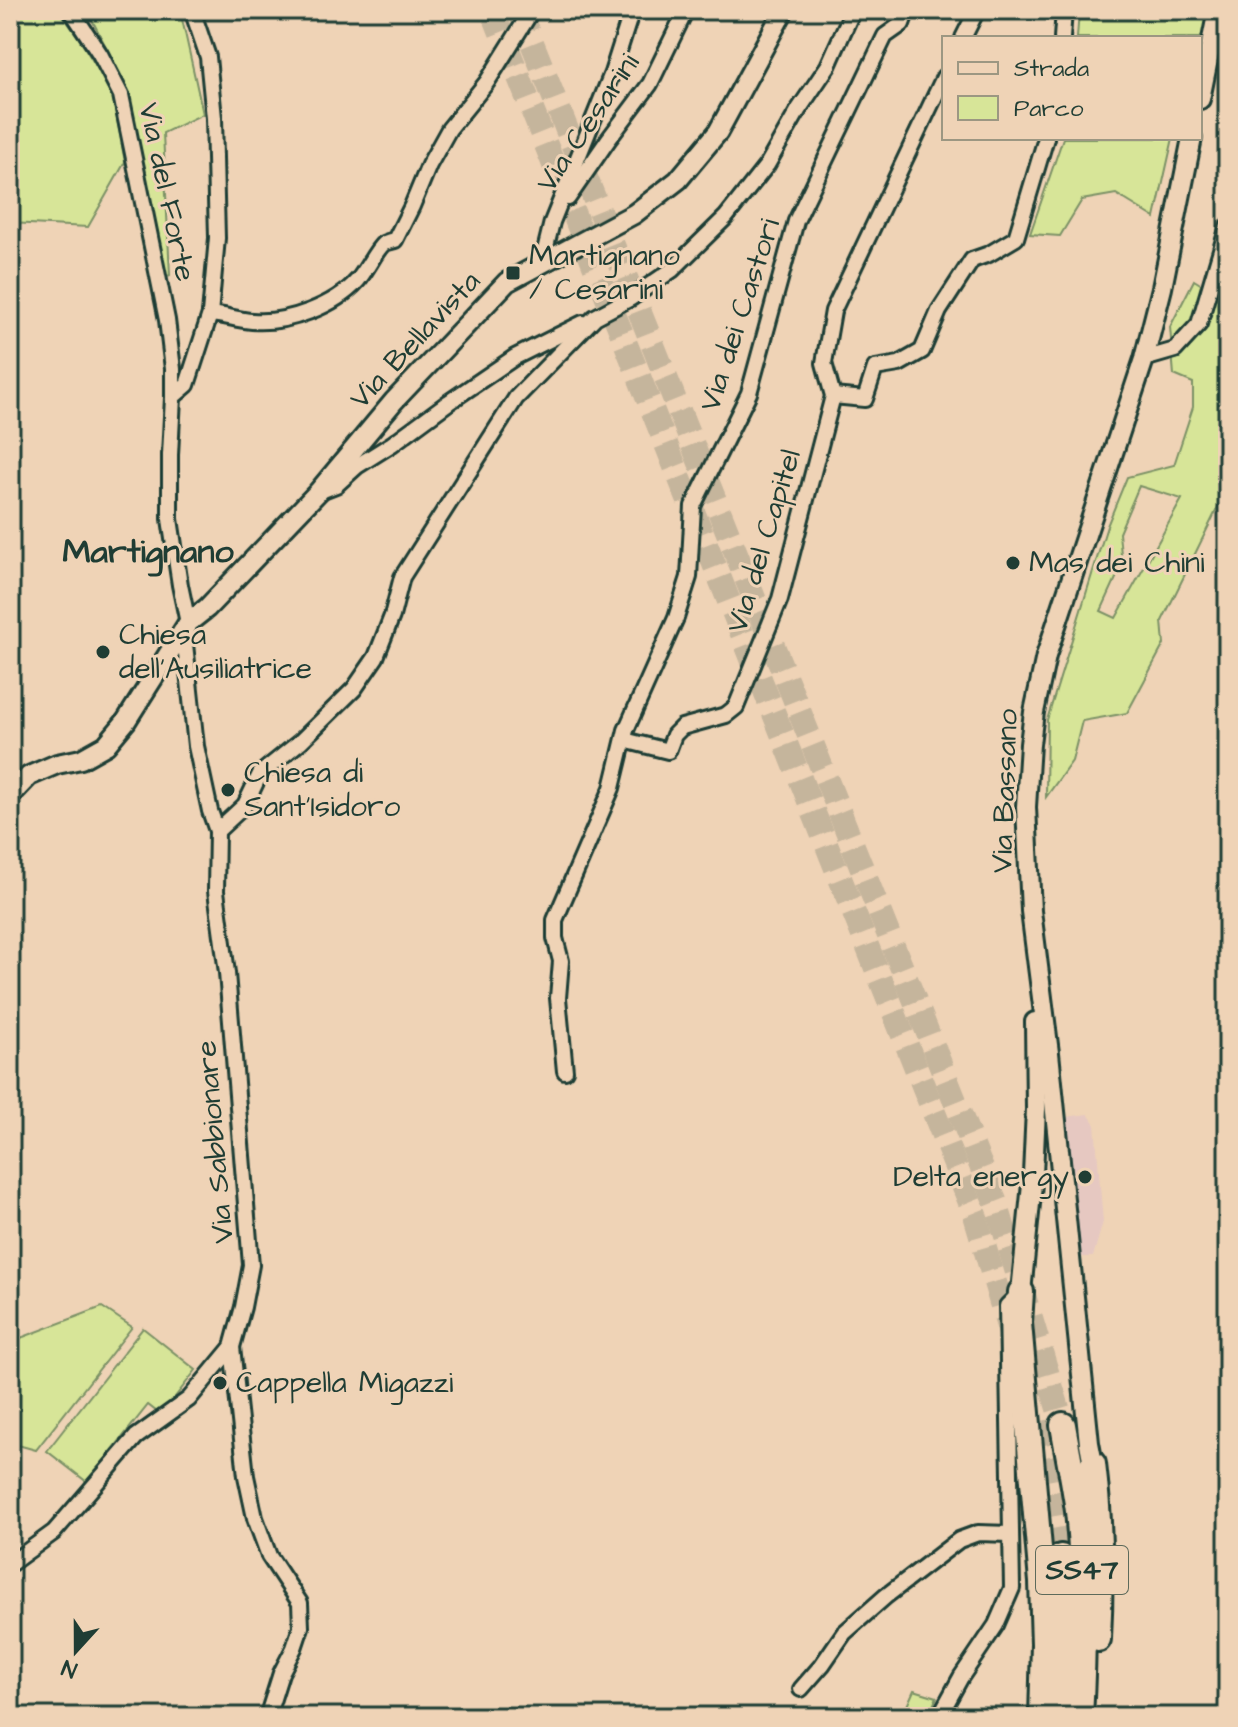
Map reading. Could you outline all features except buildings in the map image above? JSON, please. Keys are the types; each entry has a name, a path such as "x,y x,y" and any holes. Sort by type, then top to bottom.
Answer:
{"highway":[{"path":"1021,1292 1020,1338 1042,1582 1042,1717"},
{"name":"SS47","path":"1063,1425 1082,1560 1080,1717"},
{"path":"1092,1717 1100,1581 1098,1507 1093,1464"},
{"name":"SS47","path":"1061,1557 1065,1604 1061,1717"}],"main road":[{"name":"Via Bellavista","path":"10,796 29,776 57,764 81,759 106,745 126,721 188,623 207,608 318,492 394,401 507,282 634,214 678,180 718,132 784,10"},
{"path":"1202,89 1218,10"},
{"name":"Via Bassano","path":"1093,1464 1031,911 1026,807 1030,744 1046,656 1144,359 1162,288 1192,140"},
{"path":"1021,1292 1032,1189 1036,1109 1031,911"}],"street":[{"name":"Via del Forte","path":"71,10 100,54 121,95 167,320 173,369 170,519 188,623"},
{"name":"Via del Forte","path":"173,397 187,385 210,314 217,238 214,118 208,57 192,10"},
{"path":"210,314 253,321 284,318 307,313 350,290 366,272 382,245 395,240 449,129 487,82 532,10"},
{"name":"Via Cesarini","path":"542,263 552,222 612,73 632,10"},
{"name":"Via Cesarini","path":"552,222 650,84 686,10"},
{"name":"Via dei Castori","path":"318,492 336,485 357,466 515,357 631,298 672,270 726,217 767,165 828,66 853,10"},
{"name":"Via dei Castori","path":"565,1071 558,998 561,961 555,938 555,920 612,788 626,730 676,618 689,577 693,506 749,393 796,221 885,36 902,24 907,10"},
{"path":"964,36 977,10"},
{"path":"1062,36 1064,10"},
{"name":"Via del Capitel","path":"624,740 668,751 674,735 682,727 726,715 736,707 780,599 833,396 824,363 833,311 942,81"},
{"path":"833,396 865,399 875,368 899,364 922,351 939,311 972,260 1016,238 1045,140"},
{"path":"1144,359 1175,350 1199,324 1228,226"},
{"name":"Via dei Castori","path":"217,831 245,805 260,774 301,741 354,689 376,657 392,616 402,577 482,450 516,398 595,317"},
{"name":"Via Sabbionare","path":"10,1564 54,1532 136,1437 189,1399 232,1347 251,1265 227,973 216,891 217,831 196,746 185,644 188,623"},
{"path":"939,1717 996,1625 1012,1588 1007,1306 1021,1292"},
{"path":"232,1347 246,1476 255,1518 269,1556 300,1603 301,1627 281,1673 270,1708 272,1717"},
{"path":"801,1689 844,1633 959,1540 978,1533 1010,1534"}],"shaded area":[{"path":"1088,1114 1095,1124 1103,1222 1093,1257 1079,1257 1066,1117"}],"green space":[{"path":"10,10 59,10 112,92 125,162 88,227 10,223"},
{"path":"87,10 180,10 203,114 163,133 170,275 163,278 121,76"},
{"path":"1117,10 1228,10 1228,46 1202,39 1202,36 1077,36 1079,11 1116,14"},
{"path":"1062,140 1173,140 1155,218 1116,194 1082,200 1060,236 1030,234"},
{"path":"1194,280 1223,298 1228,295 1228,463 1221,484 1220,503 1162,621 1164,644 1127,713 1082,721 1072,761 1046,797 1047,720 1107,526 1127,477 1174,465 1193,407 1193,383 1174,375 1170,327","holes":["1139,486 1182,499 1116,618 1101,611 1122,565 1119,533"]},
{"path":"102,1307 132,1327 36,1450 18,1445 10,1449 10,1342"},
{"path":"143,1328 196,1370 161,1415 148,1405 87,1482 47,1451"},
{"path":"914,1690 937,1697 928,1717 902,1717"}],"tunnel":[{"path":"492,10 975,1215 1010,1333"},
{"path":"519,10 997,1206 1063,1425"},
{"path":"1036,1422 1061,1557"}],"place":[{"name":"Martignano / Cesarini","path":"513,273"},
{"name":"Mas dei Chini","path":"1013,563"},
{"name":"Chiesa dell'Ausiliatrice","path":"103,652"},
{"name":"Chiesa di Sant'Isidoro","path":"228,790"},
{"name":"Delta energy","path":"1085,1177"},
{"name":"Cappella Migazzi","path":"220,1383"}],"district":[{"name":"Martignano","path":"148,552"}]}
